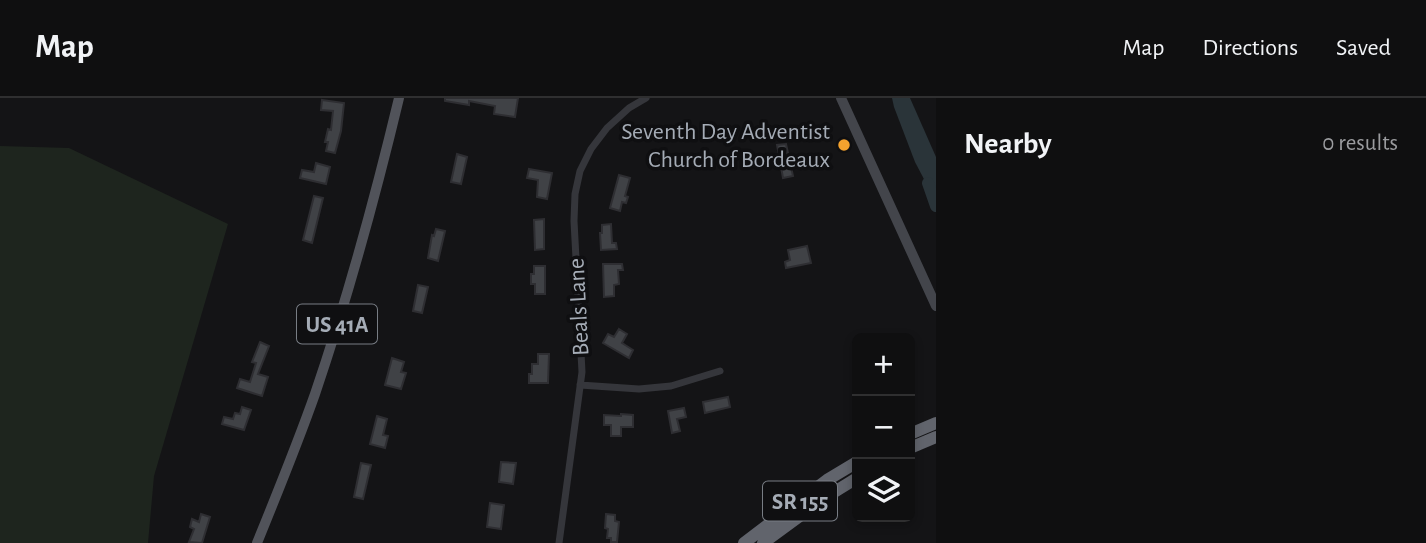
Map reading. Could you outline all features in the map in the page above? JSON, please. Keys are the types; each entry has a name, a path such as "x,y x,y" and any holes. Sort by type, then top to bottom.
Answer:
{"highway":[{"path":"915,432 936,423"},
{"path":"915,446 936,437"},
{"name":"SR 155","path":"744,543 827,480 852,465"},
{"name":"SR 155","path":"763,543 852,481"}],"main road":[{"name":"US 41A","path":"257,543 304,422 337,326 374,199 399,98"},
{"path":"841,98 936,306"}],"street":[{"name":"Beals Lane","path":"559,543 582,372 575,194 580,171 591,149 607,128 629,108 646,98"},
{"path":"580,385 618,388 671,386 720,371"}],"shaded area":[{"path":"892,98 910,98 936,157 936,202 915,162"},
{"path":"0,146 69,148 228,224 154,476 148,543 0,543"}],"building":[{"path":"445,98 518,98 515,117 494,114 495,106 469,101 469,105 445,101"},
{"path":"322,100 344,103 335,153 326,151 328,142 325,142 328,129 331,130 333,111 321,110"},
{"path":"786,144 793,176 783,178 777,145"},
{"path":"457,154 467,157 461,184 451,182"},
{"path":"316,163 330,167 326,184 300,178 302,170 314,172"},
{"path":"529,169 552,173 547,199 537,197 538,180 527,178"},
{"path":"619,175 630,178 625,196 628,197 626,203 622,202 620,211 610,208"},
{"path":"314,196 323,198 312,243 303,240"},
{"path":"544,219 544,249 535,250 534,220"},
{"path":"611,224 612,243 616,243 617,249 601,250 602,225"},
{"path":"436,229 445,231 438,261 428,258 432,235 434,236"},
{"path":"807,246 811,263 786,268 785,262 790,260 788,250"},
{"path":"603,264 622,264 623,270 618,270 619,284 614,285 614,296 604,297"},
{"path":"534,266 545,266 545,294 535,294 535,284 531,284"},
{"path":"418,285 428,287 422,313 413,311"},
{"path":"619,329 627,334 622,343 633,350 629,358 603,343 608,334 614,337"},
{"path":"260,342 269,346 258,374 268,377 262,396 237,388 240,379 250,382 256,363 252,362"},
{"path":"538,354 549,354 548,383 529,383 532,364 538,364"},
{"path":"392,358 404,362 401,372 406,373 401,389 385,385"},
{"path":"728,397 730,407 705,413 703,402"},
{"path":"242,407 251,410 244,430 222,424 224,417 233,419 235,413 240,414"},
{"path":"684,408 686,417 677,419 680,431 672,433 668,411"},
{"path":"604,415 633,415 633,427 621,427 621,436 611,436 611,425 604,425"},
{"path":"377,416 387,419 383,435 388,436 385,448 370,444"},
{"path":"501,462 516,463 513,484 499,482"},
{"path":"361,463 371,465 363,499 354,497"},
{"path":"490,503 504,505 501,529 487,527"},
{"path":"201,514 210,517 202,543 189,542 194,529 190,527 192,519 199,522"},
{"path":"606,514 615,515 615,521 619,522 617,542 611,542 611,538 607,538"}],"waterway":[{"path":"928,183 936,206"}],"place":[{"name":"Seventh Day Adventist Church of Bordeaux","path":"844,145"}]}
